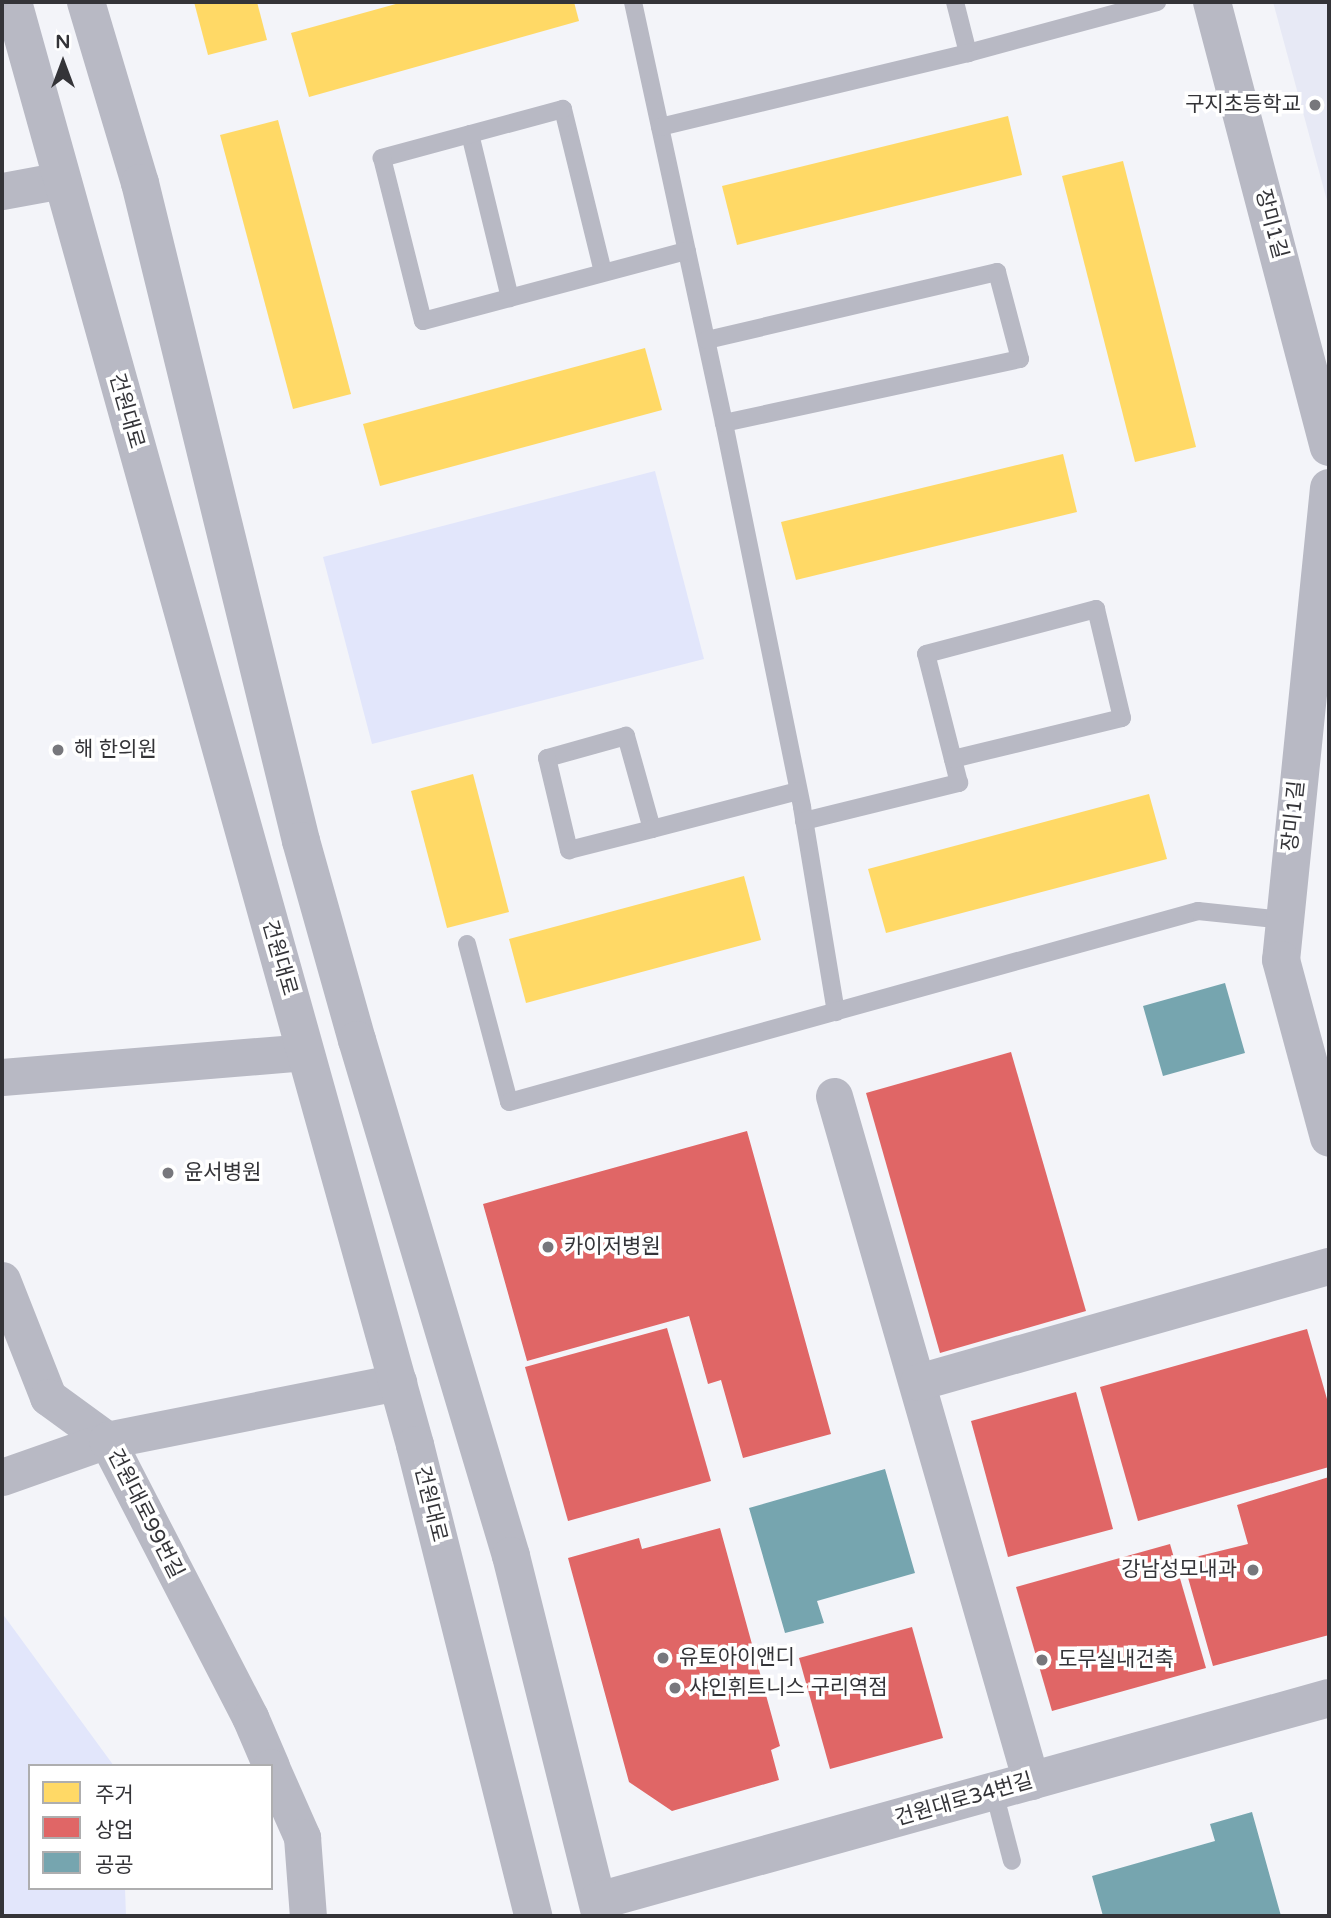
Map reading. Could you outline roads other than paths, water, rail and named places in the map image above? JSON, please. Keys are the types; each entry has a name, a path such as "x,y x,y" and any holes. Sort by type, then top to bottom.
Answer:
{"street":[{"name":"건원대로","path":"13,2 398,1382 533,1916"},
{"path":"86,2 141,183 301,841 357,1040 511,1556 594,1911"},
{"name":"장미1길","path":"1212,2 1329,447"},
{"path":"2,191 62,180"},
{"name":"장미1길","path":"1329,488 1281,960 1329,1138"},
{"path":"2,1077 305,1052"},
{"path":"834,1096 1031,1781"},
{"path":"918,1382 1329,1266"},
{"name":"건원대로99번길","path":"2,1280 48,1397 107,1440 250,1717 270,1764"},
{"path":"2,1477 107,1440 398,1382"},
{"name":"건원대로34번길","path":"594,1911 994,1791 1329,1698"},
{"name":"건원대로99번길","path":"273,1771 302,1837 308,1916"}],"lane":[{"path":"633,2 707,340 798,790 836,1012"},
{"path":"955,2 968,53"},
{"path":"660,127 968,53 1157,2"},
{"path":"603,272 563,109 382,158 423,321 687,251"},
{"path":"470,134 510,298"},
{"path":"707,340 997,272 1020,359 724,423"},
{"path":"804,821 958,783 926,654 1096,609 1122,718 953,759"},
{"path":"652,830 626,736 547,758 569,850 652,830 798,790"},
{"path":"467,944 509,1101 1198,911 1283,920"},
{"path":"994,1791 1012,1861"}],"place":[{"name":"구지초등학교","path":"1315,105"},
{"name":"해 한의원","path":"58,750"},
{"name":"윤서병원","path":"168,1173"},
{"name":"카이저병원","path":"548,1247"},
{"name":"강남성모내과","path":"1253,1570"},
{"name":"유토아이앤디","path":"663,1658"},
{"name":"도무실내건축","path":"1042,1660"},
{"name":"샤인휘트니스 구리역점","path":"675,1688"}]}
